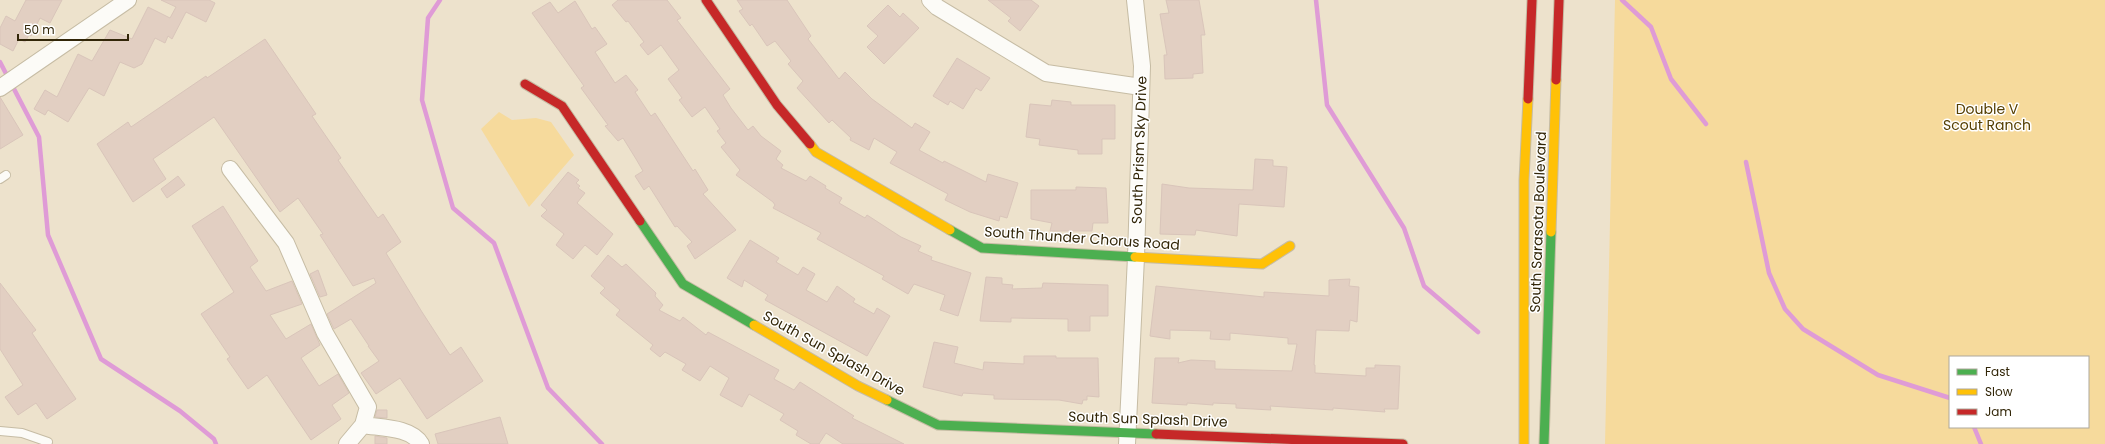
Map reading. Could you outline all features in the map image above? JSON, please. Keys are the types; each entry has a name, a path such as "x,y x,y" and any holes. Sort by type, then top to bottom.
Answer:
{"street":[{"path":"0,88 128,0"},
{"name":"South Thunder Chorus Road","path":"706,0 777,105 816,152 982,248 1262,264 1290,246"},
{"path":"930,0 937,7 1046,73 1141,87"},
{"name":"South Prism Sky Drive","path":"1127,438 1136,257 1142,66 1135,0"},
{"name":"South Sarasota Boulevard","path":"1524,444 1524,180 1532,0"},
{"name":"South Sarasota Boulevard","path":"1544,444 1559,0"},
{"name":"South Sun Splash Drive","path":"525,84 562,106 683,284 852,382 938,425 1127,438 1403,444"},
{"path":"230,169 286,243 325,333 368,407 363,425 347,444"},
{"path":"363,425 409,432 418,439 421,444"}],"lane":[{"path":"0,174 6,174 0,179"},
{"path":"0,431 22,433 48,442"}],"green space":[{"name":"Double V Scout Ranch","path":"1615,0 2105,0 2105,444 1605,444"},
{"path":"499,112 512,120 536,118 551,122 574,155 529,207 481,129"}],"building":[{"path":"26,0 62,0 50,23 40,18 31,36 29,35 25,42 19,39 13,51 0,44 0,28 6,16 15,21"},
{"path":"161,0 209,0 215,3 206,22 186,12 172,39 168,36 165,43 155,38 142,64 134,68 120,62 104,96 89,88 68,122 48,110 45,115 34,109 45,90 57,97 78,54 92,61 110,30 132,39 148,7 170,18 176,7"},
{"path":"618,0 667,0 681,18 677,20 730,89 723,95 731,108 748,130 753,126 761,136 781,151 776,159 783,165 781,168 806,181 810,176 826,186 825,188 842,198 839,203 865,218 867,215 901,237 921,246 918,251 932,257 931,260 971,273 958,316 940,310 945,295 914,284 908,294 882,279 884,276 817,239 821,233 773,208 775,205 773,202 736,175 740,170 721,147 726,143 717,131 720,129 705,107 692,117 679,100 682,98 668,79 679,70 661,45 648,55 640,45 644,42 628,21 626,22 612,5"},
{"path":"737,0 787,0 811,36 808,39 839,79 845,72 872,99 912,128 915,123 930,132 919,150 943,163 944,161 986,182 988,174 1018,183 1007,218 1000,216 999,221 970,212 945,200 948,194 890,163 897,152 874,138 869,150 850,140 851,138 832,120 829,123 797,88 803,81 788,64 791,61 775,41 767,46 752,24 750,26 739,11 743,9"},
{"path":"988,0 1031,0 1039,6 1020,31 1008,21 1011,18"},
{"path":"1166,0 1199,0 1205,35 1201,35 1203,73 1193,74 1193,78 1165,79 1164,55 1167,55 1160,14 1169,13"},
{"path":"575,1 592,29 595,27 607,44 595,52 615,83 626,75 638,90 635,92 651,116 655,113 693,171 695,169 708,190 703,194 736,230 695,259 687,246 692,242 677,226 675,227 649,186 644,190 635,176 643,171 623,138 618,141 605,126 608,125 581,88 584,86 532,13 550,2 558,13"},
{"path":"888,5 900,17 903,13 919,28 884,64 867,47 878,36 867,26"},
{"path":"265,39 316,114 312,116 341,158 338,160 378,218 383,214 401,242 386,253 422,312 450,355 461,347 483,381 427,419 400,378 376,394 361,373 379,361 351,319 334,329 327,314 376,283 374,278 353,286 320,235 323,234 298,198 280,212 214,117 153,159 166,179 133,202 97,144 128,122 131,127 206,76 207,78"},
{"path":"957,58 990,78 981,91 976,88 963,109 950,101 948,105 933,96"},
{"path":"0,97 23,135 0,149"},
{"path":"1052,100 1071,102 1071,105 1115,105 1115,139 1102,139 1102,154 1078,154 1078,150 1039,145 1040,139 1026,137 1030,104 1051,106"},
{"path":"1255,159 1273,160 1273,166 1287,167 1284,207 1239,204 1237,236 1196,230 1195,235 1160,234 1162,184 1189,188 1253,190"},
{"path":"568,172 579,180 576,183 580,186 578,188 585,193 577,203 613,234 597,255 585,245 573,259 556,245 564,234 541,216 547,210 541,205"},
{"path":"178,176 185,185 167,198 161,189"},
{"path":"1076,187 1106,188 1108,223 1093,223 1092,231 1050,231 1052,223 1031,219 1031,190 1076,190"},
{"path":"223,206 258,261 250,267 266,291 292,281 302,304 270,315 286,339 311,324 320,345 301,358 319,386 338,374 349,393 332,405 341,419 311,440 267,375 248,389 227,359 230,357 201,314 234,292 192,226"},
{"path":"750,240 779,258 776,262 798,275 803,267 815,274 806,290 827,302 837,286 855,299 853,302 874,314 877,308 890,316 867,356 765,300 768,295 744,280 742,287 727,278"},
{"path":"608,255 622,267 626,264 656,293 655,296 663,305 659,310 680,321 683,317 706,335 708,332 779,370 774,379 794,390 800,382 854,416 852,418 904,444 843,444 826,433 819,444 811,444 796,435 798,431 780,420 784,414 749,394 742,407 720,395 729,378 710,366 700,381 682,370 686,364 665,352 660,357 650,349 653,345 616,315 620,310 600,293 605,288 591,276"},
{"path":"318,270 327,295 320,297 310,274"},
{"path":"986,277 1002,278 1002,284 1013,285 1012,289 1042,288 1043,283 1108,285 1108,316 1090,316 1090,331 1068,331 1068,319 1011,318 1011,322 980,321"},
{"path":"1350,279 1349,286 1359,287 1357,322 1350,320 1349,331 1316,330 1315,373 1366,376 1366,368 1375,368 1375,365 1400,366 1398,409 1384,409 1385,412 1333,408 1333,410 1270,406 1271,410 1236,408 1236,404 1213,403 1213,405 1187,403 1187,405 1152,403 1155,358 1179,358 1178,363 1191,360 1215,361 1215,369 1292,371 1297,344 1288,344 1288,338 1230,333 1230,340 1210,339 1211,331 1170,330 1170,339 1150,336 1156,286 1264,297 1264,292 1329,296 1329,280"},
{"path":"0,283 36,330 32,333 76,399 47,419 36,403 18,415 5,397 23,385 0,349"},
{"path":"934,342 958,347 954,363 983,370 984,362 1024,364 1024,356 1098,358 1099,397 1087,396 1087,400 1083,400 1082,404 1059,400 994,399 994,395 963,393 962,396 923,387"},
{"path":"377,410 387,410 387,418 375,417"},
{"path":"500,417 508,444 438,444 435,434"},
{"path":"375,436 387,438 387,444 375,444"}],"waterway":[{"path":"440,0 428,18 422,100 453,208 494,243 548,388 602,444"},
{"path":"1316,0 1327,105 1404,228 1424,286 1478,332"},
{"path":"1622,0 1651,27 1671,79 1706,124"},
{"path":"0,62 39,137 48,235 101,359 180,411 214,439 216,444"},
{"path":"1746,162 1769,273 1785,309 1803,329 1878,375 1949,398"},
{"path":"1974,428 1981,444"}],"traffic: fast":[{"path":"640,221 683,284 754,325"},
{"path":"950,230 982,248 1135,257"},
{"path":"1544,444 1551,232"},
{"path":"887,400 938,425 1156,434"}],"traffic: slow":[{"path":"1551,232 1556,80"},
{"path":"1524,444 1524,180 1528,99"},
{"path":"810,144 816,152 950,230"},
{"path":"1135,257 1262,264 1290,246"},
{"path":"754,325 858,386 887,400"}],"traffic: jam":[{"path":"706,0 777,105 810,144"},
{"path":"1528,99 1532,0"},
{"path":"1556,80 1559,0"},
{"path":"525,84 562,106 640,221"},
{"path":"1156,434 1403,444"}]}
